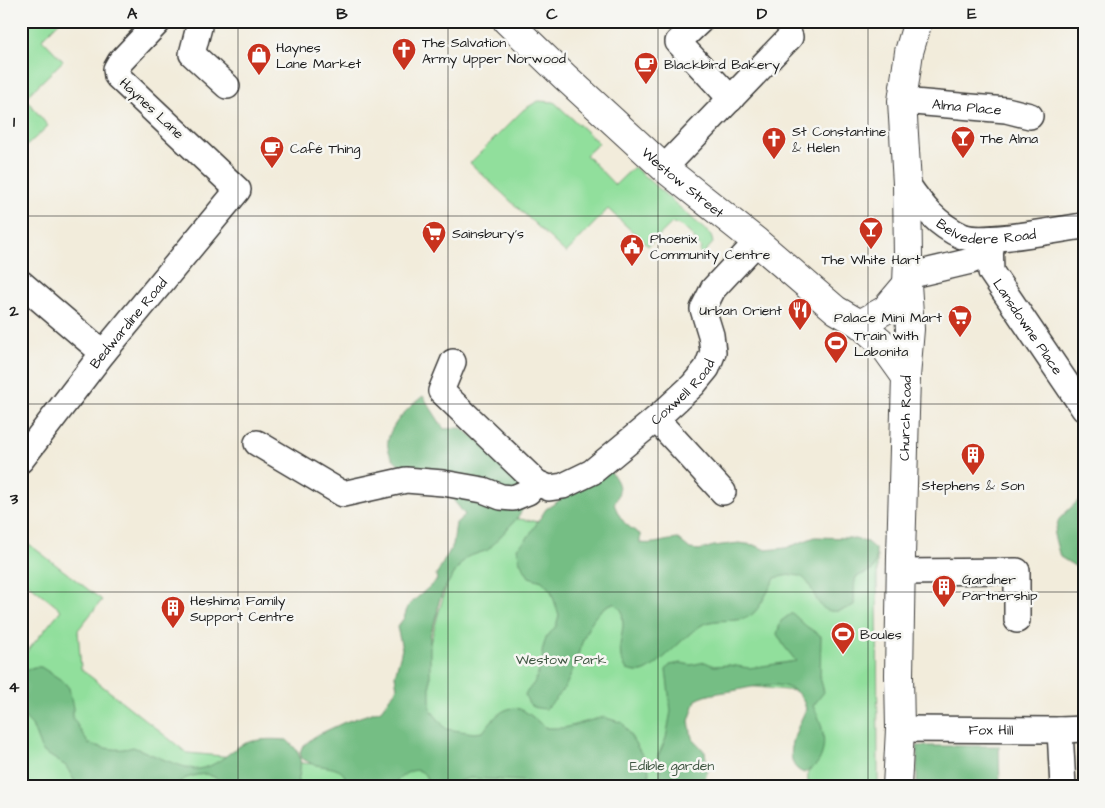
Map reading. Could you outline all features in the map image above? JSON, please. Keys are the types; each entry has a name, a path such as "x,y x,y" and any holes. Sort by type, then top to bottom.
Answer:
{"main road":[{"name":"Westow Street","path":"507,21 664,168 757,242 836,310 860,324 881,342 906,377"},
{"name":"Church Road","path":"897,787 900,729 899,675 906,377 910,329 907,184 902,101 909,52 918,21"},
{"path":"860,324 885,310 908,280"}],"street":[{"name":"Haynes Lane","path":"159,21 120,62 116,69 117,76 238,190"},
{"path":"197,21 199,27 192,54 227,86"},
{"path":"700,21 678,42 731,99"},
{"path":"664,168 790,37"},
{"name":"Alma Place","path":"902,101 1006,110 1030,116"},
{"name":"Belvedere Road","path":"907,184 926,211 942,225 964,236 991,244 1084,226"},
{"name":"Bedwardine Road","path":"21,460 103,353 238,190"},
{"name":"Coxwell Road","path":"537,483 549,488 563,486 579,480 592,472 693,385 707,368 713,352 711,335 703,309 713,289 757,242"},
{"name":"Belvedere Road","path":"908,280 971,261 991,244"},
{"name":"Lansdowne Place","path":"991,244 992,272 1084,409"},
{"path":"21,283 103,353"},
{"path":"257,443 343,494 406,480 443,483 483,490 501,497 513,498 528,492 537,483 441,391 453,362"},
{"path":"656,418 723,492"},
{"path":"901,572 1017,571 1017,620"},
{"name":"Fox Hill","path":"900,729 1072,729"},
{"path":"1063,787 1072,729"}],"green space":[{"path":"33,21 60,21 42,39 63,61 25,98 48,126 21,151 21,121 25,118 21,114 21,34"},
{"path":"538,101 554,102 599,143 586,155 615,185 634,167 711,235 713,243 702,255 699,252 701,249 689,233 681,226 672,223 648,246 608,209 566,253 470,163 523,110"},
{"path":"423,396 444,429 461,428 519,470 525,504 519,516 488,550 467,557 444,589 430,636 430,709 446,729 474,733 483,732 495,717 512,708 518,708 527,713 546,728 564,728 603,717 623,723 644,758 649,771 650,783 648,787 534,787 530,783 521,781 470,778 460,781 452,787 428,787 425,775 421,771 416,770 407,773 391,787 347,787 344,775 340,771 312,764 302,759 300,753 302,747 315,736 345,722 381,710 397,688 395,675 402,649 397,627 404,618 408,606 437,580 436,575 453,545 456,523 465,515 451,497 433,480 418,471 399,464 391,455 388,446 393,427 399,418"},
{"path":"608,469 615,477 619,489 614,504 624,522 640,534 640,543 678,539 690,549 699,550 739,543 754,545 766,550 786,548 815,537 850,538 867,542 876,550 876,561 873,570 856,577 854,605 840,611 830,611 823,607 810,586 799,576 790,575 775,578 761,604 750,616 739,620 714,621 702,625 656,664 642,672 627,670 621,659 622,611 614,603 596,615 585,636 566,685 556,699 546,709 535,707 528,702 525,694 534,683 543,662 542,651 546,638 556,626 559,615 551,591 542,581 529,577 520,562 517,548 526,540 546,509"},
{"path":"1084,498 1084,566 1078,568 1060,557 1054,535 1059,519 1080,499"},
{"name":"Westow Park","path":"467,512 534,521 665,550 877,556 878,786 808,784 806,692 687,680 681,732 710,787 21,787 21,659 61,610 21,578 21,538 102,600 78,630 81,669 187,753 394,771"},
{"name":"Edible garden","path":"792,613 821,636 820,677 824,692 813,706 820,720 824,743 821,757 817,764 804,773 796,768 792,761 791,753 795,734 806,709 796,691 778,685 756,686 696,700 689,721 692,738 705,752 708,771 704,780 698,785 693,787 673,787 661,776 658,756 666,738 671,711 666,670 670,665 681,663 691,665 705,662 714,666 729,665 749,668 796,661 777,634 781,621"},
{"path":"34,667 41,667 63,681 69,688 73,718 88,743 110,749 133,747 175,764 198,769 215,764 238,747 249,742 268,739 287,740 296,749 300,760 297,786 228,787 206,774 186,778 172,787 78,787 66,766 42,751 32,725 21,714 21,673"},
{"path":"917,746 999,746 1000,787 917,787"}],"place":[{"name":"The Salvation Army Upper Norwood","path":"404,71"},
{"name":"Haynes Lane Market","path":"259,76"},
{"name":"Blackbird Bakery","path":"646,85"},
{"name":"The Alma","path":"963,159"},
{"name":"St Constantine & Helen","path":"774,160"},
{"name":"Café Thing","path":"272,169"},
{"name":"The White Hart","path":"871,250"},
{"name":"Sainsbury's","path":"434,254"},
{"name":"Phoenix Community Centre","path":"632,267"},
{"name":"Urban Orient","path":"800,331"},
{"name":"Palace Mini Mart","path":"960,338"},
{"name":"Train with Labonita","path":"836,364"},
{"name":"Stephens & Son","path":"973,476"},
{"name":"Gardner Partnership","path":"944,608"},
{"name":"Heshima Family Support Centre","path":"173,629"},
{"name":"Boules","path":"843,655"}]}
